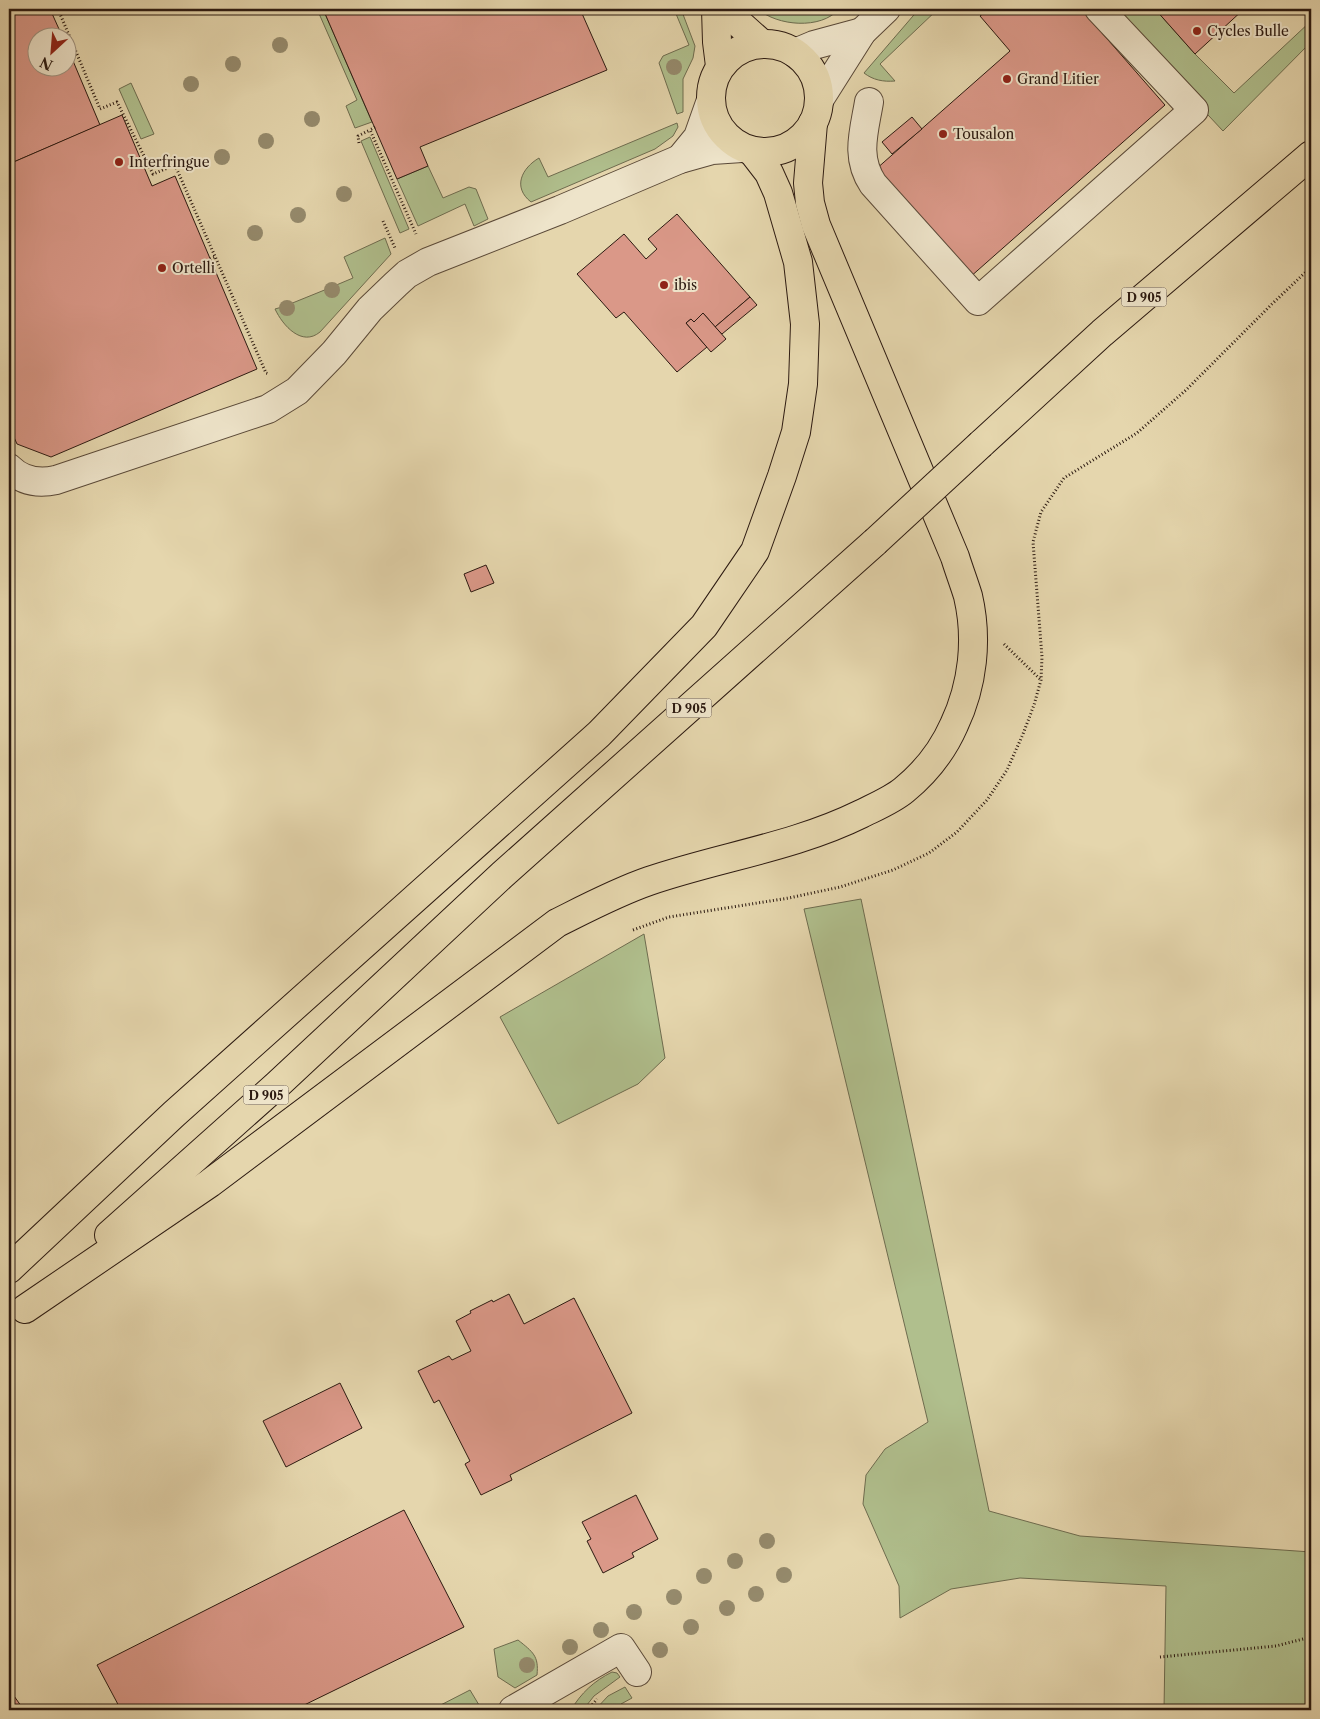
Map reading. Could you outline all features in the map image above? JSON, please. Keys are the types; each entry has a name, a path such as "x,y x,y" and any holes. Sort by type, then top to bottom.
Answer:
{"main road":[{"path":"716,9 720,66"},
{"path":"723,9 762,44"},
{"path":"9,1269 174,1114 599,734 704,626 755,551 796,432 803,384 805,324 798,262 778,193 769,173 747,149 726,136 716,122 710,103 711,90 720,66 732,55 746,47 762,44 773,45 795,53 808,66 816,82 816,111 808,183 810,203 816,225 955,556 968,597 973,636 971,677 963,707 947,741 929,766 903,791 840,824 804,838 650,881 603,900 556,923 210,1183 17,1316"},
{"path":"747,149 764,152 787,147 798,141 816,111"},
{"name":"D 905","path":"17,1316 277,1085 502,875 875,542 1102,333 1311,155"}],"street":[{"path":"816,111 862,32 886,9"},
{"path":"869,102 862,157 865,172 873,184 978,301 1194,110 1100,9"},
{"path":"795,53 814,45 862,32"},
{"path":"680,159 698,137 710,103"},
{"path":"9,468 24,479 34,482 56,480 268,409 297,391 334,353 370,309 407,274 428,262 560,210 680,159 712,150 747,149"},
{"path":"513,1710 621,1648 637,1672"}],"path":[{"path":"58,9 100,110 117,102 153,174 175,165 266,373 297,391"},
{"path":"358,143 358,136 375,127"},
{"path":"370,130 428,262"},
{"path":"210,259 215,257"},
{"path":"1003,644 1041,680 1042,657 1033,542 1041,512 1064,478 1138,433 1186,390 1311,267"},
{"path":"1160,1658 1276,1646 1311,1637"}],"green space":[{"path":"317,9 323,9 372,122 355,128 346,106 357,100"},
{"path":"674,9 681,9 695,46 693,58 683,79 683,112 677,114 659,63 663,56 689,45"},
{"path":"758,9 839,9 831,16 821,20 799,23 776,19"},
{"path":"919,9 938,9 880,64 895,81 878,80 864,73"},
{"path":"1109,9 1155,9 1195,54 1234,93 1311,21 1311,42 1223,131"},
{"path":"131,83 154,134 141,139 119,89"},
{"path":"677,123 678,127 673,136 655,149 531,202 522,190 521,184 524,172 539,158 548,177"},
{"path":"370,137 409,229 400,233 361,141"},
{"path":"428,166 443,198 469,187 476,189 488,219 474,226 465,204 418,226 397,179"},
{"path":"385,238 391,254 320,332 306,337 300,336 288,328 275,309 282,307 285,302 290,304 327,289 329,284 334,286 353,278 344,257"},
{"path":"861,899 989,1511 1080,1536 1311,1552 1311,1710 1164,1710 1166,1586 1020,1578 951,1589 900,1618 899,1586 863,1504 866,1475 885,1449 928,1422 804,909"},
{"path":"644,934 665,1058 638,1084 558,1124 500,1017"},
{"path":"518,1640 534,1655 537,1663 537,1675 515,1688 498,1677 494,1649"},
{"path":"612,1672 617,1673 620,1677 594,1696 583,1710 571,1710 588,1688"},
{"path":"625,1687 632,1698 621,1704 618,1710 595,1710 608,1696"},
{"path":"470,1690 482,1710 431,1710"}],"building":[{"path":"9,9 50,9 59,28 28,28 28,78 78,78 78,73 100,125 9,164"},
{"path":"323,9 580,9 607,70 420,147 428,166 397,179"},
{"path":"989,9 1081,9 1165,105 969,278 875,170 1010,51 980,16"},
{"name":"Cycles Bulle","path":"1155,9 1244,9 1195,54"},
{"path":"122,115 152,186 175,176 257,369 51,457 17,444 9,426 9,164"},
{"path":"912,117 922,129 892,154 882,142"},
{"name":"ibis","path":"677,214 750,297 715,327 703,313 694,322 691,319 686,323 707,347 677,372 624,312 616,318 577,274 624,234 646,259 657,249 648,239"},
{"path":"750,297 757,305 722,334 715,327"},
{"path":"703,313 726,339 711,352 686,323 691,319 694,322"},
{"path":"486,565 494,583 471,592 464,574"},
{"path":"509,1294 524,1324 574,1298 632,1413 510,1475 512,1480 481,1495 465,1464 470,1461 439,1400 434,1403 418,1371 449,1356 452,1360 471,1351 456,1321 471,1313 470,1311"},
{"path":"340,1383 362,1428 286,1467 263,1421"},
{"path":"636,1495 658,1539 632,1553 634,1557 603,1573 587,1541 591,1539 582,1522"},
{"path":"404,1510 464,1627 294,1710 121,1710 97,1665"},
{"path":"9,1689 24,1710 9,1710"}],"place":[{"name":"Cycles Bulle","path":"1197,31"},
{"name":"Grand Litier","path":"1007,79"},
{"name":"Tousalon","path":"943,134"},
{"name":"Interfringue","path":"119,162"},
{"name":"Ortelli","path":"162,268"},
{"name":"ibis","path":"664,285"}]}
